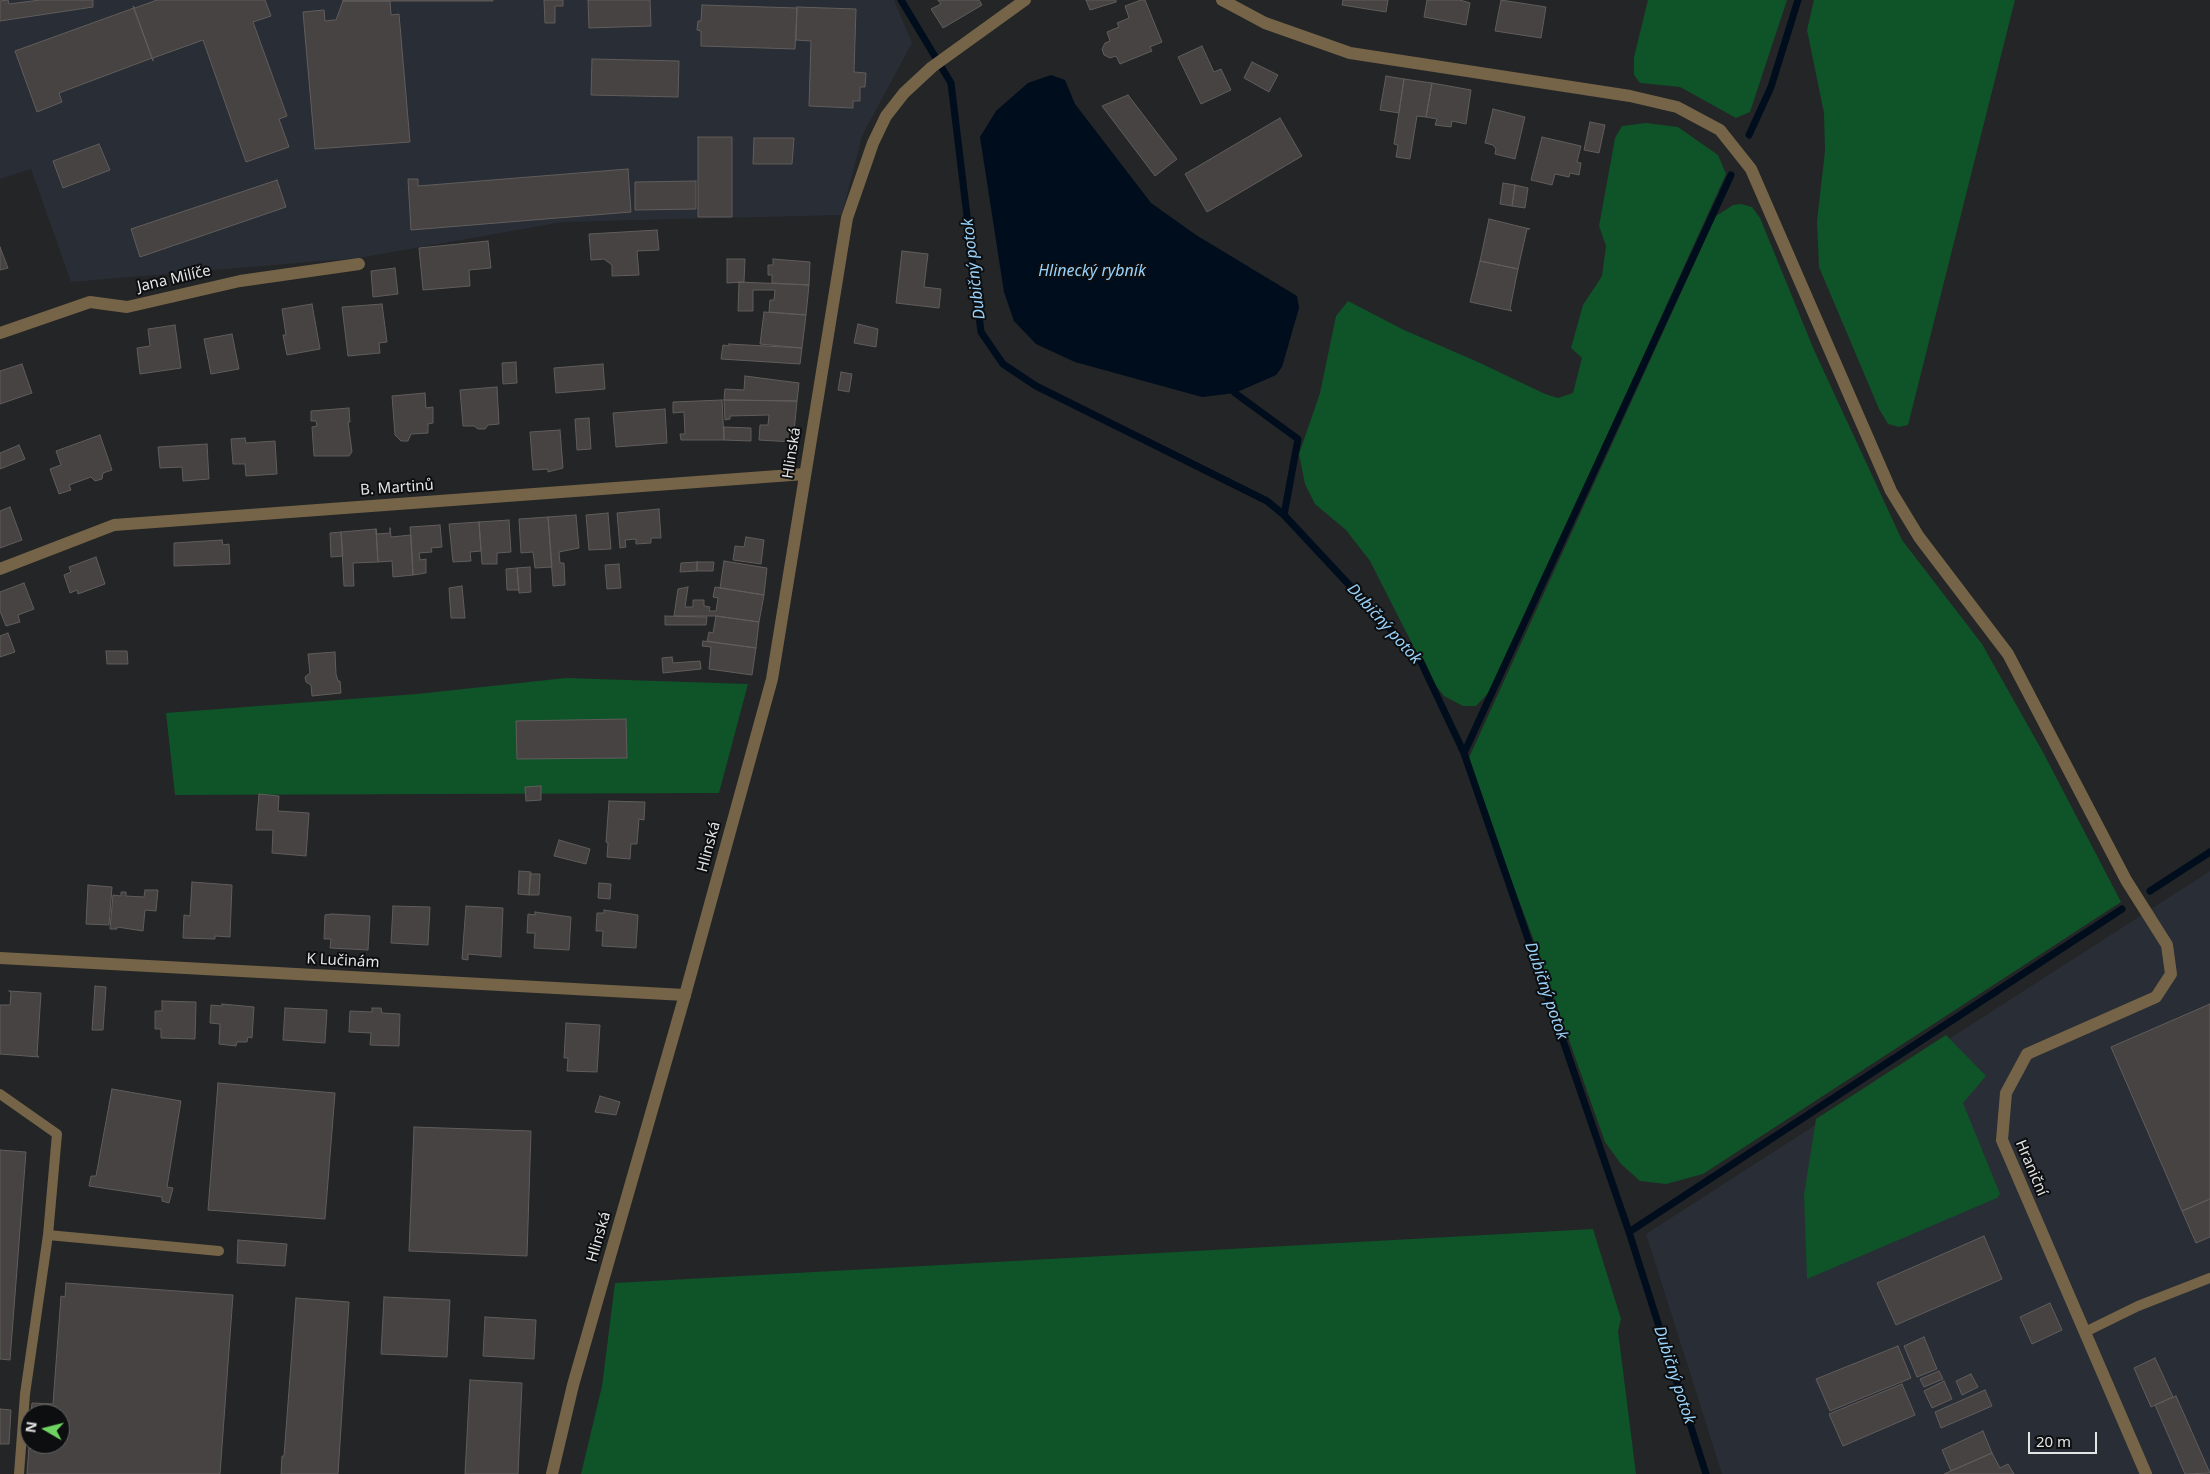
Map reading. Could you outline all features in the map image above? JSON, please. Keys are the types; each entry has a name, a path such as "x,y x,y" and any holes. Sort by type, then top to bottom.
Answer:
{"street":[{"name":"Hlinská","path":"552,1474 574,1385 685,995 772,679 847,218 873,143 886,116 904,93 932,67 1025,0"},
{"name":"Hraniční","path":"1222,0 1265,24 1350,53 1630,96 1677,107 1720,130 1751,169 1891,491 1918,537 2008,654 2126,880 2167,945 2171,974 2156,996 2027,1054 2006,1094 2002,1140 2146,1474"},
{"name":"Jana Milíče","path":"0,333 90,302 126,307 240,281 360,264"},
{"name":"B. Martinů","path":"0,569 114,525 805,474"},
{"name":"K Lučinám","path":"0,958 685,995"}],"lane":[{"path":"0,1094 57,1134 48,1236 25,1394 20,1474"},
{"path":"48,1236 219,1250"},
{"path":"2085,1332 2138,1306 2210,1278"}],"shaded area":[{"path":"0,0 894,0 912,43 862,136 842,215 563,222 359,258 71,282 31,169 0,179"},
{"path":"2210,871 2210,1474 1722,1474 1646,1234"}],"green space":[{"path":"1648,0 1787,0 1750,112 1736,118 1680,87 1640,83 1634,75 1634,57"},
{"path":"1814,0 2015,0 1908,425 1899,427 1888,424 1879,409 1819,267 1817,221 1825,151 1824,113 1807,30"},
{"path":"1646,123 1678,127 1718,155 1726,174 1492,689 1476,706 1463,706 1444,696 1429,677 1370,561 1346,530 1315,504 1305,484 1299,454 1320,393 1336,316 1348,301 1404,330 1545,394 1558,398 1573,393 1582,358 1571,348 1583,305 1602,276 1606,246 1599,226 1615,138 1622,126"},
{"path":"1741,204 1752,207 1760,218 1814,350 1902,540 1982,644 2044,754 2121,902 1703,1174 1666,1184 1640,1181 1621,1164 1605,1142 1533,938 1467,762 1716,216 1733,205"},
{"path":"566,678 748,684 719,793 175,795 166,713 417,694"},
{"path":"1946,1035 1986,1076 1963,1103 2000,1194 1997,1198 1807,1279 1804,1195 1816,1119"},
{"path":"1593,1229 1621,1319 1618,1331 1636,1474 581,1474 602,1386 615,1283"}],"water":[{"name":"Hlinecký rybník","path":"1051,75 1065,80 1075,104 1151,203 1196,235 1297,296 1299,308 1282,367 1276,375 1235,393 1202,397 1075,362 1036,344 1014,321 1004,292 980,137 996,111 1028,83"}],"building":[{"path":"8,0 9,4 40,0 93,0 93,7 0,21 0,1"},
{"path":"157,0 265,0 271,16 253,22 287,116 279,119 289,147 246,162 203,40 153,58 153,61 133,6 135,8"},
{"path":"493,0 493,1 343,1"},
{"path":"544,0 563,0 563,6 555,6 555,23 545,23"},
{"path":"588,0 650,0 651,26 589,28"},
{"path":"938,0 979,0 982,5 943,28 931,9 941,4"},
{"path":"1086,0 1116,0 1116,2 1090,10"},
{"path":"1145,0 1162,42 1150,47 1152,51 1120,64 1116,56 1110,58 1104,55 1102,49 1105,43 1110,41 1107,32 1119,27 1117,23 1129,18 1125,6"},
{"path":"1343,0 1388,0 1386,12 1342,5"},
{"path":"1427,0 1460,0 1470,3 1466,25 1424,17"},
{"path":"1501,0 1546,7 1541,38 1495,31"},
{"path":"343,1 390,1 391,15 399,14 410,142 315,149 303,12 324,10 325,21 336,20"},
{"path":"702,5 797,8 795,49 701,46 701,31 697,30 698,21 701,21"},
{"path":"797,7 856,9 854,72 866,73 865,87 860,87 860,101 853,101 853,108 809,106 811,41 796,40"},
{"path":"134,8 152,58 59,93 62,102 37,112 15,51"},
{"path":"1202,46 1214,72 1221,69 1231,90 1201,104 1178,57"},
{"path":"592,59 679,61 678,97 591,95"},
{"path":"1252,62 1278,75 1269,92 1244,78"},
{"path":"1386,76 1404,79 1399,113 1380,110"},
{"path":"1404,79 1432,83 1426,117 1417,116 1410,159 1396,157 1398,145 1394,144"},
{"path":"1432,83 1471,90 1466,124 1452,121 1451,127 1435,125 1437,119 1426,117"},
{"path":"1128,95 1177,159 1155,176 1102,106"},
{"path":"1493,109 1525,117 1515,159 1495,154 1496,149 1493,145 1485,143"},
{"path":"1280,118 1302,156 1207,212 1185,174"},
{"path":"1590,122 1605,125 1599,153 1584,150"},
{"path":"698,137 732,137 732,217 698,217"},
{"path":"1542,137 1581,146 1577,162 1581,163 1579,175 1570,173 1569,177 1555,174 1552,185 1531,180"},
{"path":"754,138 794,138 792,164 753,164"},
{"path":"99,144 110,170 63,188 53,161"},
{"path":"628,169 631,212 411,230 408,179 418,179 418,186"},
{"path":"277,180 286,207 140,257 131,229"},
{"path":"696,181 696,209 635,210 635,182"},
{"path":"1503,183 1515,185 1512,206 1500,204"},
{"path":"1515,185 1528,188 1525,208 1512,206"},
{"path":"1489,219 1530,229 1527,229 1518,269 1480,261"},
{"path":"657,230 659,250 637,251 639,275 612,276 612,265 604,259 591,260 589,234"},
{"path":"488,241 491,268 469,270 470,286 423,290 419,248"},
{"path":"0,247 8,268 0,270"},
{"path":"902,251 928,254 924,287 941,289 939,308 896,303"},
{"path":"727,259 745,259 744,282 727,283"},
{"path":"773,259 810,262 809,285 772,283 772,275 768,275 768,265 773,265"},
{"path":"1480,261 1518,269 1510,309 1512,311 1470,302"},
{"path":"395,268 398,294 373,297 371,271"},
{"path":"739,282 809,285 806,315 769,312 770,300 774,300 775,290 753,290 753,311 738,311"},
{"path":"312,304 320,349 287,355 283,335 286,335 282,309"},
{"path":"382,304 387,342 379,343 380,353 348,356 342,307"},
{"path":"764,312 806,315 802,348 760,344"},
{"path":"858,324 878,329 876,347 854,343"},
{"path":"175,325 181,368 140,374 137,348 150,346 148,329"},
{"path":"232,334 239,369 211,374 204,339"},
{"path":"729,344 802,348 800,364 721,359 723,345 729,346"},
{"path":"516,362 517,383 503,384 502,363"},
{"path":"22,364 32,393 0,404 0,371"},
{"path":"603,364 605,389 556,393 554,368"},
{"path":"841,372 852,374 849,392 838,390"},
{"path":"745,376 799,383 797,401 724,400 725,389 744,390"},
{"path":"497,387 499,424 488,425 485,429 463,426 460,390"},
{"path":"425,393 426,408 433,407 433,423 428,424 428,433 411,434 408,441 401,441 395,435 392,396"},
{"path":"722,400 724,440 681,440 680,434 685,434 684,412 673,413 673,402"},
{"path":"724,400 797,401 793,442 759,440 760,425 768,425 769,415 730,416 730,419 725,420"},
{"path":"349,408 350,422 348,422 352,452 349,456 314,456 312,427 317,426 316,421 311,421 311,411"},
{"path":"665,409 667,443 616,447 613,413"},
{"path":"589,418 591,449 577,450 575,419"},
{"path":"724,427 751,428 751,441 724,440"},
{"path":"560,430 563,468 548,472 548,469 533,470 530,432"},
{"path":"100,435 112,470 103,473 102,479 95,481 91,477 69,485 71,490 59,494 50,469 61,465 56,451"},
{"path":"245,438 246,443 275,441 277,474 246,476 245,464 233,464 231,439"},
{"path":"207,444 209,479 183,481 182,467 160,468 158,447"},
{"path":"19,445 25,459 0,469 0,453"},
{"path":"10,507 22,540 0,548 0,511"},
{"path":"659,509 661,538 651,538 651,543 636,544 636,539 625,540 626,547 620,548 617,513"},
{"path":"608,513 611,549 589,550 586,515"},
{"path":"576,515 579,548 559,552 560,563 564,563 565,585 553,586 548,517"},
{"path":"548,517 552,567 535,568 533,552 521,553 519,519"},
{"path":"509,520 511,552 497,553 497,564 482,564 479,522"},
{"path":"479,522 481,551 470,552 471,561 453,562 449,524"},
{"path":"440,525 442,547 431,548 432,552 419,553 420,560 426,559 426,573 413,575 410,527"},
{"path":"390,528 391,537 411,535 413,575 393,577 392,561 378,562 376,529 377,534 390,533"},
{"path":"376,529 378,562 353,563 354,586 344,586 341,532"},
{"path":"341,532 343,556 331,557 330,533"},
{"path":"746,537 764,540 761,564 733,560 735,546 744,547"},
{"path":"222,540 223,545 229,544 230,564 174,566 174,543"},
{"path":"96,557 105,584 78,594 77,590 70,593 64,575 71,572 69,567"},
{"path":"724,561 767,568 764,595 720,588"},
{"path":"697,562 714,562 713,571 697,571"},
{"path":"697,562 697,571 680,572 681,563"},
{"path":"619,564 621,588 607,589 605,565"},
{"path":"530,567 531,592 519,593 517,568"},
{"path":"517,568 519,590 507,590 506,569"},
{"path":"24,583 34,609 18,615 20,622 6,626 0,611 0,592"},
{"path":"462,586 465,618 451,618 449,588"},
{"path":"688,587 685,607 693,607 693,600 704,600 704,606 710,607 709,611 716,611 718,598 713,597 715,587 764,595 759,622 716,616 674,616 678,589"},
{"path":"665,616 707,617 706,625 665,625"},
{"path":"716,616 759,622 756,648 707,641 709,632 713,633"},
{"path":"8,633 15,652 0,657 0,636"},
{"path":"703,641 756,648 752,675 709,669 711,647 702,646"},
{"path":"106,651 127,651 128,664 107,664"},
{"path":"335,652 336,674 338,681 340,681 341,693 312,696 311,685 306,682 305,677 310,673 308,654"},
{"path":"672,657 673,663 700,661 701,669 663,673 662,658"},
{"path":"626,719 627,758 517,759 516,721"},
{"path":"541,786 541,800 526,801 525,787"},
{"path":"259,794 279,796 278,811 309,813 306,856 272,853 273,830 256,830"},
{"path":"609,801 645,802 644,820 639,819 637,844 631,844 630,859 607,857 608,843 606,842"},
{"path":"559,840 590,849 586,864 554,856"},
{"path":"519,871 531,872 529,895 518,894"},
{"path":"530,874 540,874 539,895 529,895"},
{"path":"192,882 232,885 230,937 215,936 215,939 183,938 184,915 190,916"},
{"path":"599,883 611,884 610,899 598,898"},
{"path":"88,885 112,887 109,925 86,924"},
{"path":"145,890 158,890 156,911 145,910 143,931 117,927 117,929 110,929 113,895 121,896 121,892 126,892 126,896 144,897"},
{"path":"393,906 430,907 428,945 391,943"},
{"path":"466,906 503,908 501,957 468,954 468,960 462,959"},
{"path":"604,910 638,915 636,948 602,946 603,931 596,931 597,913 604,913"},
{"path":"535,912 571,917 569,950 534,948 535,933 527,933 528,914 535,915"},
{"path":"325,915 370,916 368,950 330,948 331,939 324,939"},
{"path":"95,986 106,987 103,1030 92,1030"},
{"path":"9,991 41,993 37,1055 39,1057 0,1054 0,1005 10,1005 11,993"},
{"path":"162,1001 196,1002 195,1039 161,1038 161,1029 155,1029 155,1011 162,1011"},
{"path":"222,1004 254,1007 252,1038 248,1037 247,1042 237,1042 236,1046 219,1044 220,1024 210,1023 211,1005 222,1006"},
{"path":"2210,1004 2210,1199 2182,1211 2111,1047"},
{"path":"285,1008 327,1010 325,1043 283,1040"},
{"path":"372,1008 381,1008 382,1013 400,1014 399,1046 370,1045 371,1033 349,1032 350,1011 372,1012"},
{"path":"566,1023 600,1025 597,1072 567,1071 568,1058 564,1058"},
{"path":"218,1083 335,1093 325,1219 208,1210"},
{"path":"112,1089 181,1101 167,1187 173,1188 169,1203 162,1201 162,1197 89,1186 91,1176 96,1176"},
{"path":"600,1096 620,1102 616,1115 595,1112"},
{"path":"414,1127 531,1131 527,1256 409,1251"},
{"path":"0,1150 26,1152 10,1360 0,1359"},
{"path":"2210,1199 2210,1237 2196,1243 2182,1211"},
{"path":"1984,1236 2002,1279 1896,1325 1877,1283"},
{"path":"238,1240 287,1244 285,1266 237,1263"},
{"path":"66,1283 233,1295 220,1474 27,1474 28,1454 70,1454 70,1404 53,1404 61,1296 65,1297"},
{"path":"384,1297 450,1300 447,1357 381,1354"},
{"path":"296,1298 349,1302 338,1474 281,1474"},
{"path":"2050,1303 2062,1330 2032,1344 2020,1317"},
{"path":"485,1317 536,1320 534,1359 483,1356"},
{"path":"1924,1337 1937,1369 1917,1377 1904,1346"},
{"path":"1898,1346 1911,1378 1830,1411 1816,1379"},
{"path":"2155,1358 2173,1397 2151,1407 2134,1368"},
{"path":"1939,1371 1943,1379 1924,1387 1920,1379"},
{"path":"1971,1374 1978,1387 1962,1395 1956,1381"},
{"path":"470,1380 522,1383 518,1474 465,1474"},
{"path":"1944,1381 1952,1399 1932,1408 1924,1391"},
{"path":"1902,1384 1915,1415 1843,1446 1829,1414"},
{"path":"1985,1390 1992,1406 1941,1428 1935,1412"},
{"path":"2176,1396 2210,1473 2185,1474 2155,1405"},
{"path":"0,1409 11,1410 9,1444 0,1444"},
{"path":"1983,1431 1992,1453 1951,1471 1942,1450"},
{"path":"1992,1453 2000,1468 2008,1464 2014,1474 1944,1474"}],"waterway":[{"name":"Dubičný potok","path":"901,0 951,83 981,332 1003,364 1036,386 1267,501 1284,515 1421,662 1464,753 1629,1232 1706,1474"},
{"path":"1749,135 1771,87 1798,0"},
{"path":"1464,753 1731,175"},
{"path":"1235,393 1298,439 1284,515"},
{"path":"2150,891 2210,852"},
{"path":"1629,1232 2122,909"}]}
